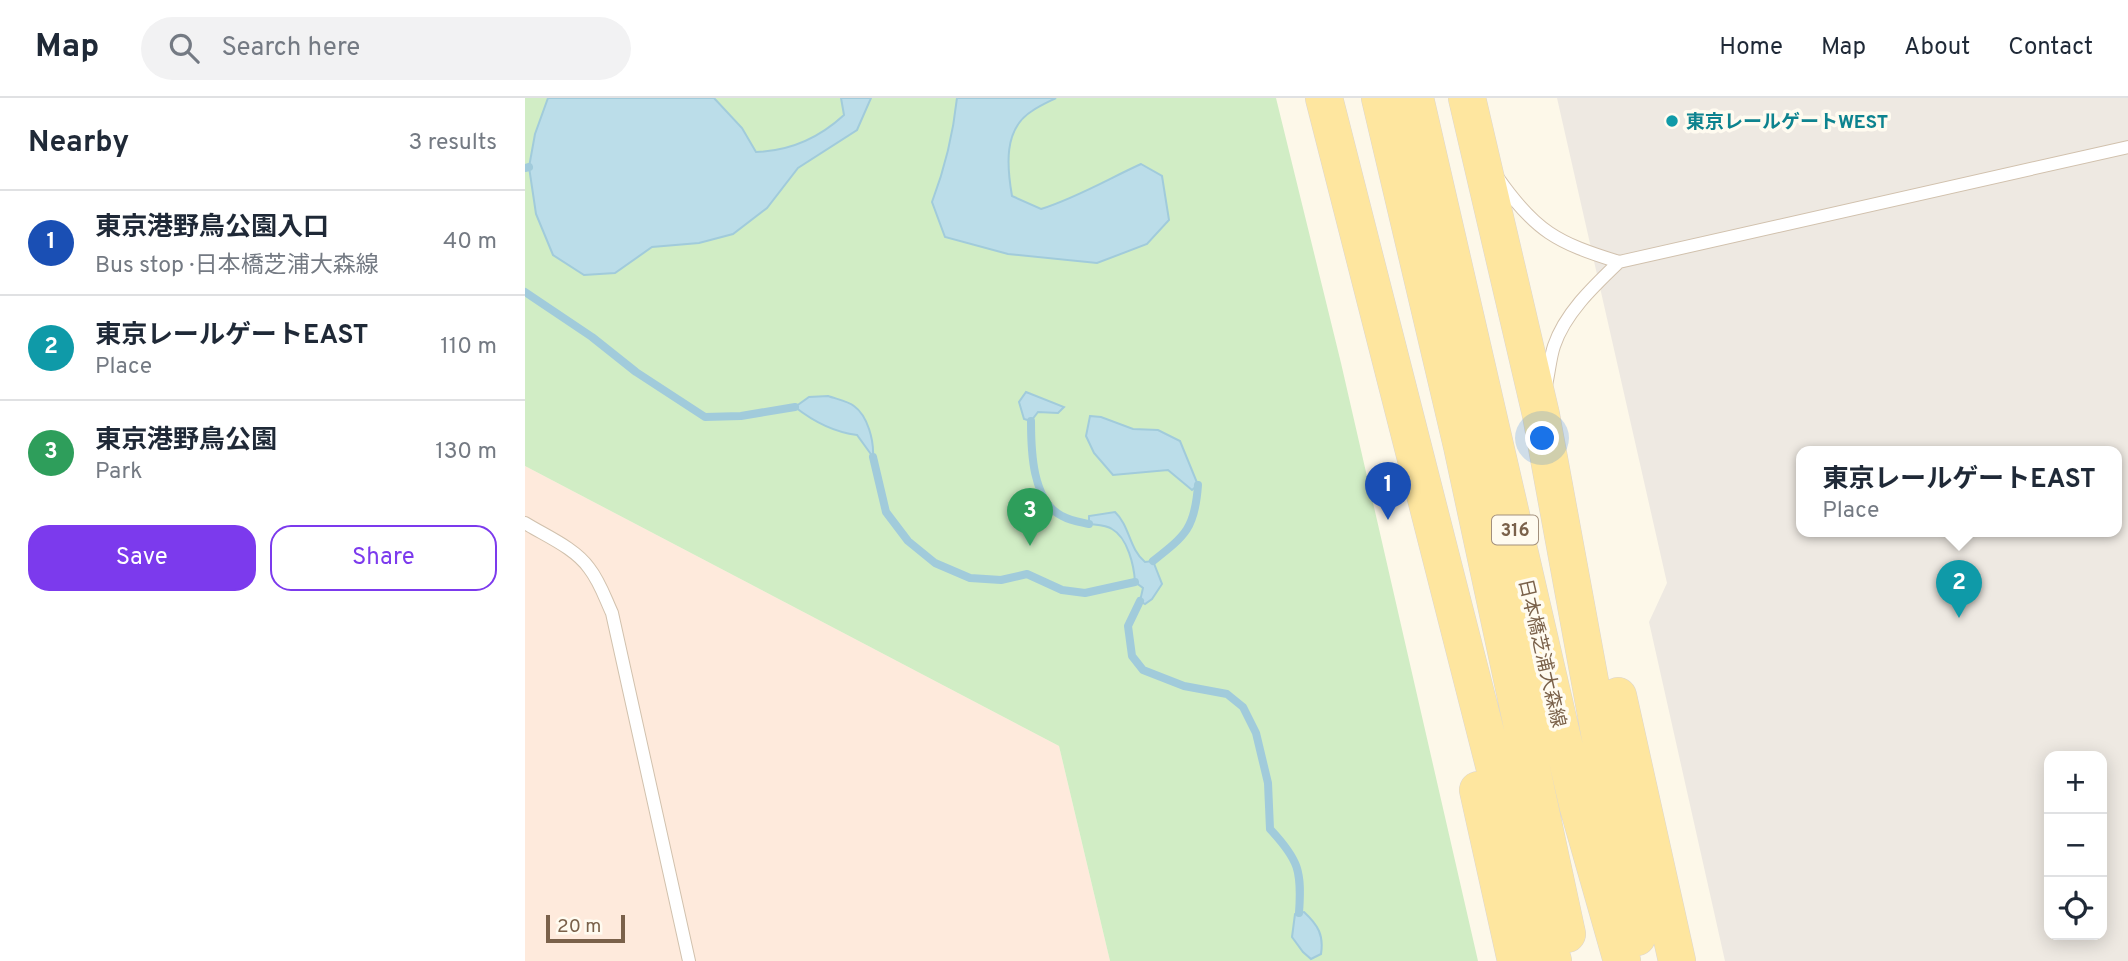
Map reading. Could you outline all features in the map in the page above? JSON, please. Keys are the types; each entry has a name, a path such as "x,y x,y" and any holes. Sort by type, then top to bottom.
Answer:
{"main road":[{"path":"1324,98 1496,773 1553,961"},
{"name":"日本橋芝浦大森線","path":"1380,98 1462,446 1572,961"},
{"name":"日本橋芝浦大森線","path":"1415,98 1578,806 1622,961"},
{"name":"316","path":"1467,98 1541,415 1641,961"},
{"path":"1541,415 1598,610 1677,961"},
{"path":"1417,466 1443,631 1516,961"}],"lane":[{"path":"1478,145 1523,212 1546,232 1580,250 1619,262 2128,147"},
{"path":"1541,415 1554,346 1567,321 1587,294 1619,262"},
{"path":"525,523 571,551 588,565 600,585 611,613 689,961"}],"shaded area":[{"path":"1557,98 2128,98 2128,961 1725,961 1649,622 1667,583"},
{"path":"525,466 1059,746 1110,961 525,961"}],"green space":[{"path":"525,98 1276,98 1341,363 1478,961 1110,961 1059,746 525,466"}],"water":[{"path":"548,98 714,98 742,128 756,152 781,149 814,137 844,115 841,98 871,98 857,130 798,168 767,208 733,234 699,243 652,247 615,273 584,275 553,255 536,214 529,167 535,134"},
{"path":"957,98 1056,98 1032,111 1016,128 1008,161 1012,196 1041,209 1141,164 1162,176 1169,220 1147,244 1097,263 1008,254 945,237 932,202 948,151"},
{"path":"1026,392 1064,407 1058,413 1038,412 1031,421 1024,419 1019,402"},
{"path":"828,396 845,401 859,410 871,436 873,457 857,435 824,426 795,407 809,397"},
{"path":"1090,416 1101,417 1133,429 1158,430 1180,441 1198,485 1192,490 1168,470 1113,475 1094,453 1086,436"},
{"path":"1115,512 1140,557 1145,562 1153,561 1162,584 1145,604 1140,601 1143,588 1135,582 1132,561 1118,533 1101,525 1089,524 1089,516"},
{"path":"1304,912 1313,921 1322,941 1321,954 1311,959 1292,937 1295,914"}],"waterway":[{"path":"525,168 529,167"},
{"path":"525,292 592,337 636,372 705,417 741,416 795,407"},
{"path":"1031,421 1035,474 1045,499 1052,509 1062,516 1089,524"},
{"path":"873,457 886,512 908,541 935,563 970,578 1001,580 1027,574 1062,590 1085,593 1135,582"},
{"path":"1153,561 1187,529 1197,500 1198,485"},
{"path":"1140,601 1128,626 1132,656 1143,670 1184,686 1227,694 1243,707 1256,733 1268,783 1270,829 1287,849 1297,867 1300,887 1299,913"}],"place":[{"name":"東京レールゲートWEST","path":"1672,121"},
{"name":"東京港野鳥公園入口","path":"1388,520"},
{"name":"東京港野鳥公園","path":"1030,546"},
{"name":"東京レールゲートEAST","path":"1959,618"}]}
